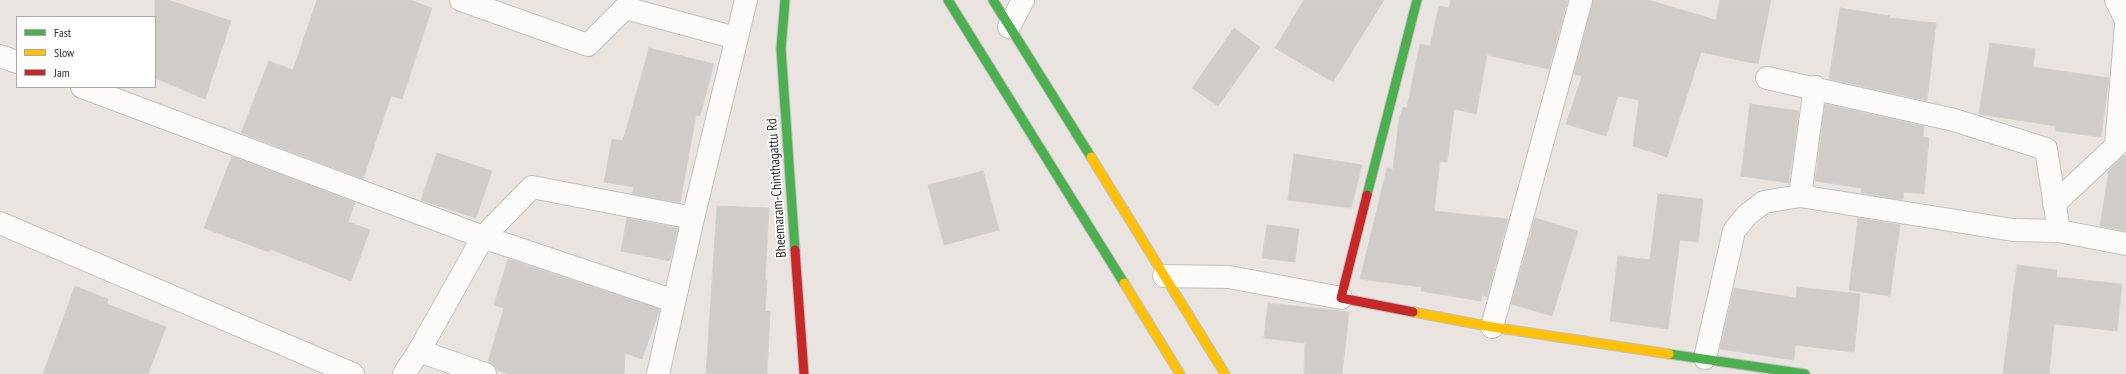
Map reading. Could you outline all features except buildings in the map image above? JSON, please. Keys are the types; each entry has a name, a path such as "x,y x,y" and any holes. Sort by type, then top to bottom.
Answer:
{"main road":[{"name":"Bheemaram-Chinthagattu Rd","path":"785,0 781,49 804,374"},
{"path":"948,0 1180,374"},
{"path":"994,0 1009,27 1225,374"},
{"path":"1417,0 1341,298 1492,327 1805,374"}],"street":[{"path":"461,0 588,45 625,8 736,38"},
{"path":"658,374 693,218 746,0"},
{"path":"1009,27 1024,0"},
{"path":"1492,327 1581,0"},
{"path":"2116,0 2126,20"},
{"path":"2054,204 2121,146 2126,25"},
{"path":"0,56 16,62"},
{"path":"1767,78 1954,120 2046,149 2059,231"},
{"path":"85,88 483,237 674,301"},
{"path":"1800,196 1815,88"},
{"path":"404,374 419,351 483,237 532,187 693,218"},
{"path":"1705,358 1734,231 1747,215 1764,202 1800,196 2013,230 2059,231 2126,244"},
{"path":"0,223 353,374"},
{"path":"1164,276 1229,277 1341,298"},
{"path":"419,351 485,374"}],"traffic: fast":[{"path":"785,0 781,49 795,250"},
{"path":"948,0 1124,283"},
{"path":"993,0 1091,157"},
{"path":"1367,195 1417,0"},
{"path":"1669,354 1805,374"}],"traffic: slow":[{"path":"1091,157 1225,374"},
{"path":"1124,283 1180,374"},
{"path":"1413,312 1492,327 1669,354"}],"traffic: jam":[{"path":"1367,195 1341,298 1413,312"},
{"path":"795,250 804,374"}]}
